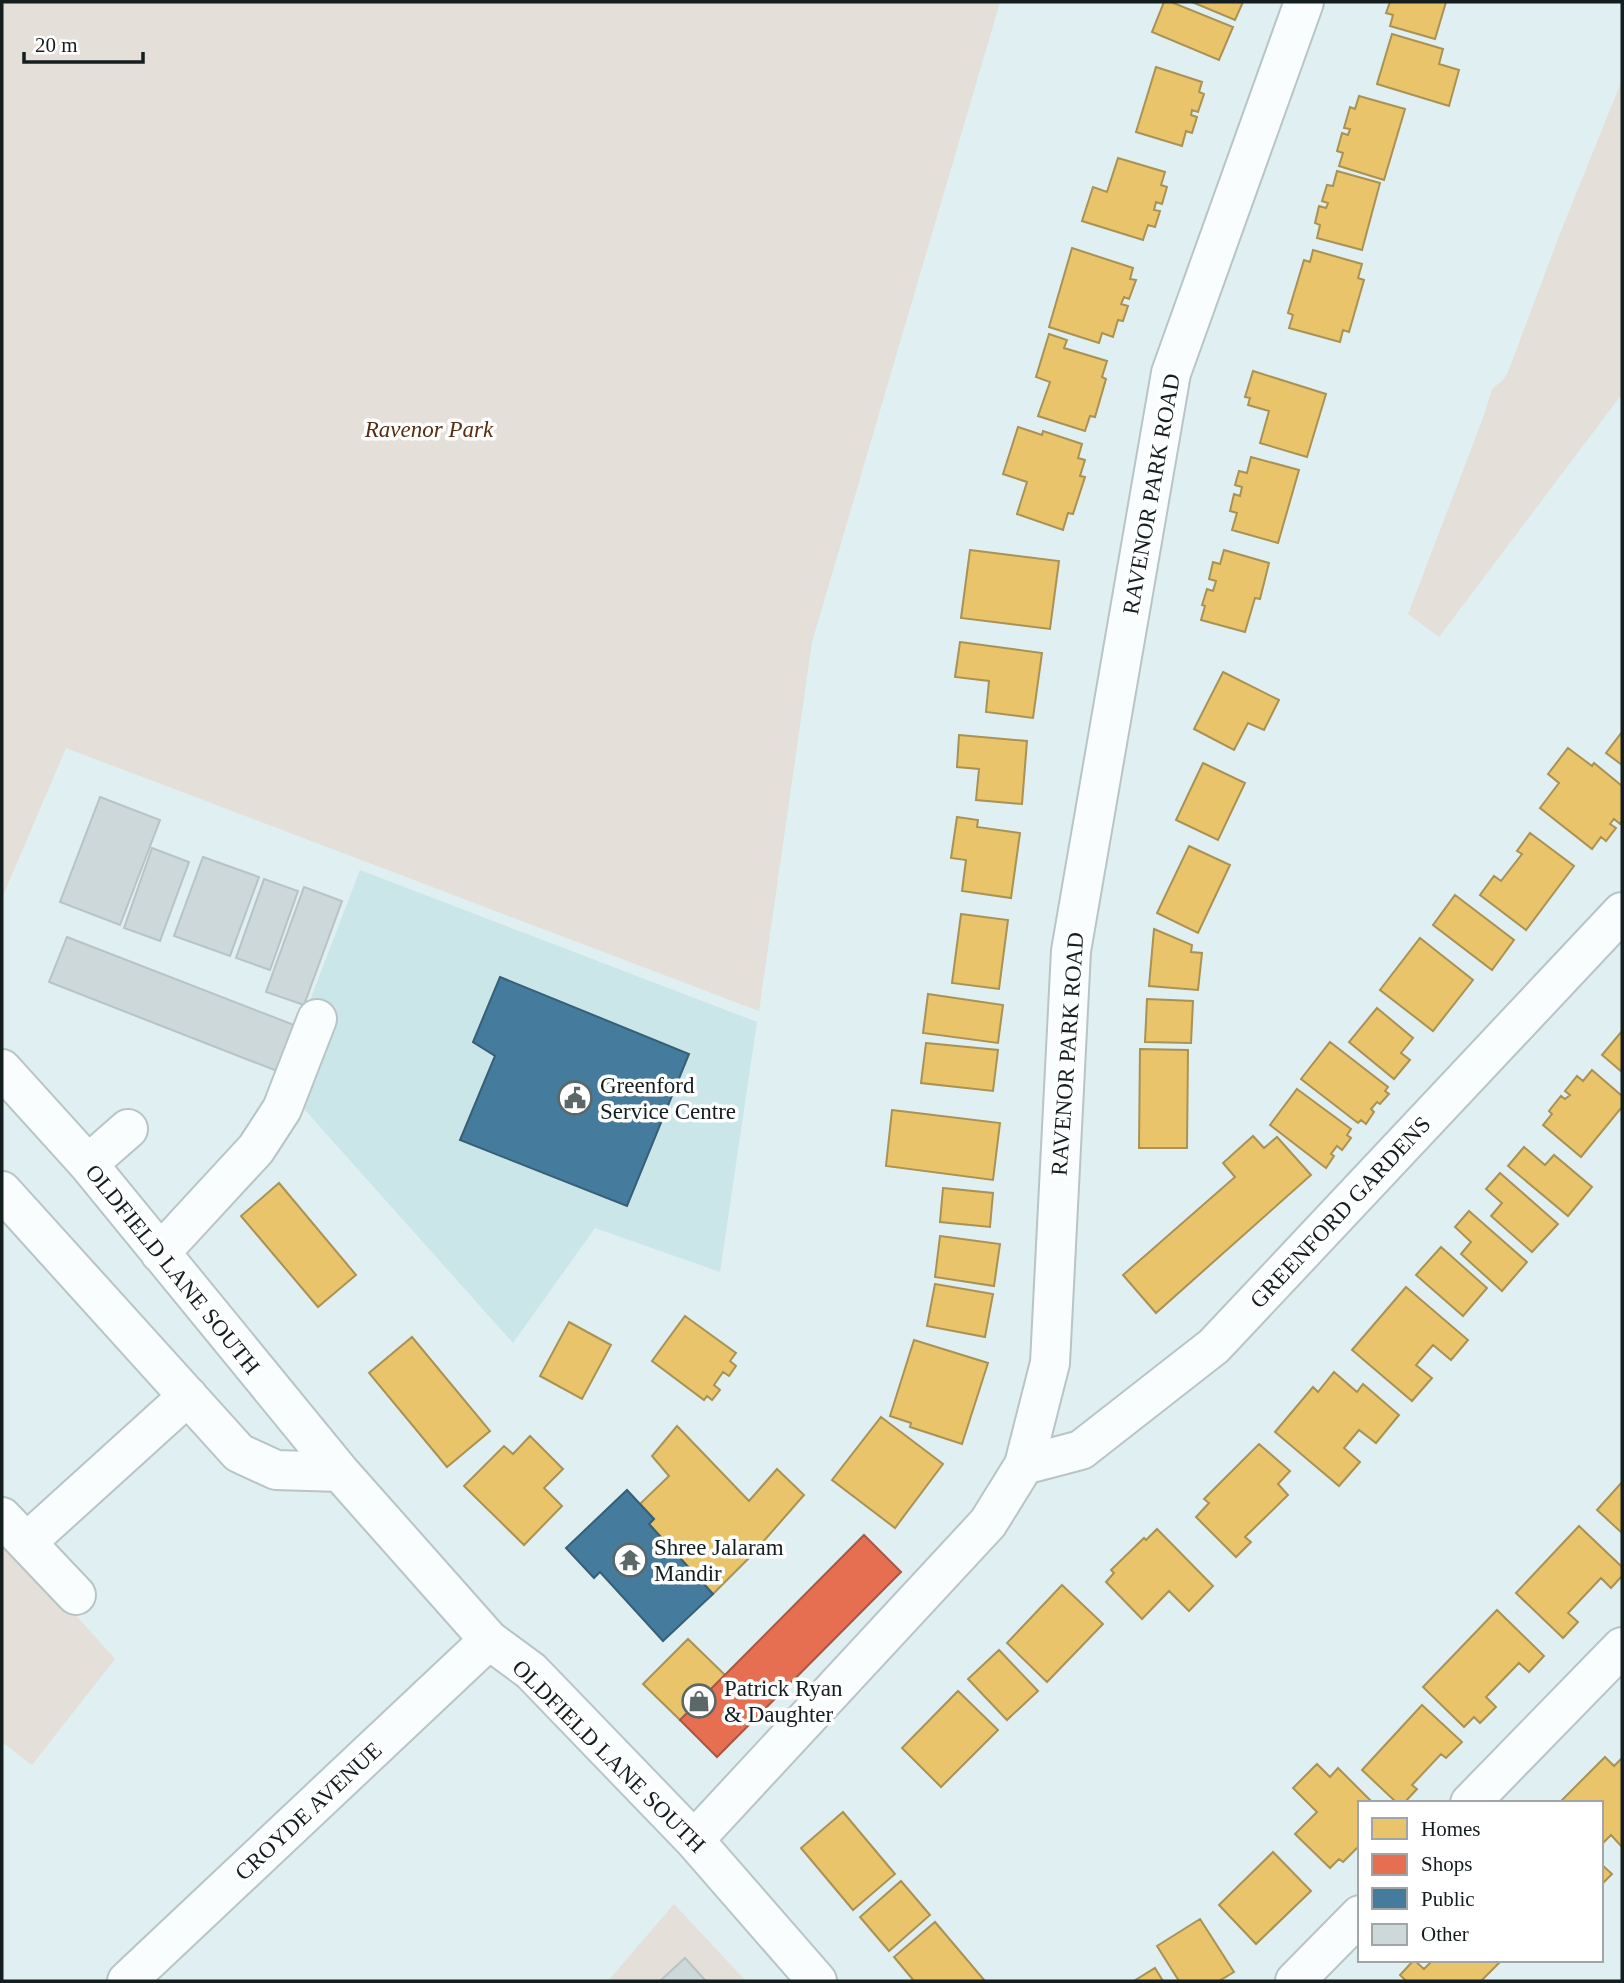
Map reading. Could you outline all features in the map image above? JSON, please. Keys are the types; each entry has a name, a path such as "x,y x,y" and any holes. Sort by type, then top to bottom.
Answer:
{"street":[{"name":"RAVENOR PARK ROAD","path":"694,1840 988,1523 1024,1465 1050,1363 1070,951 1171,373 1304,2"},
{"name":"GREENFORD GARDENS","path":"1024,1465 1081,1450 1214,1346 1622,912"},
{"path":"160,1253 256,1149 282,1109 317,1019"},
{"name":"OLDFIELD LANE SOUTH","path":"2,1069 88,1164 340,1472 489,1640 531,1671 694,1840 817,1981"},
{"path":"88,1164 128,1129"},
{"path":"2,1191 239,1453 276,1470 340,1472"},
{"path":"76,1595 15,1530 188,1396"},
{"name":"CROYDE AVENUE","path":"127,1981 489,1640"},
{"path":"1472,1801 1622,1647"},
{"path":"1295,1981 1358,1917"}],"shaded area":[{"path":"360,870 757,1022 720,1272 595,1228 513,1343 279,1081"}],"green space":[{"name":"Ravenor Park","path":"2,2 1000,2 812,642 759,1011 66,748 2,898"},
{"path":"1622,80 1622,394 1439,637 1408,614 1492,389 1508,372"},
{"path":"2,1533 115,1659 32,1765 2,1742"},
{"path":"674,1904 746,1981 608,1981"}],"building: Homes":[{"path":"1164,2 1171,2 1233,27 1219,60 1152,32"},
{"path":"1192,2 1243,2 1235,20"},
{"path":"1390,2 1446,2 1435,39 1390,26 1393,15 1386,13"},
{"path":"1392,34 1443,49 1439,64 1459,70 1449,106 1377,84"},
{"path":"1156,67 1202,82 1199,92 1204,94 1198,112 1192,110 1191,115 1197,117 1192,133 1186,131 1182,146 1136,132"},
{"path":"1359,96 1405,109 1384,180 1339,166 1343,153 1337,151 1342,133 1348,135 1350,129 1344,128 1350,107 1355,109"},
{"path":"1118,158 1165,172 1161,185 1167,187 1162,204 1156,202 1154,210 1160,211 1155,227 1148,225 1143,240 1082,221 1093,187 1107,192"},
{"path":"1337,171 1380,183 1362,250 1317,238 1320,225 1315,223 1319,206 1326,208 1328,203 1322,201 1327,185 1333,186"},
{"path":"1072,248 1133,268 1130,279 1136,280 1129,299 1124,297 1121,304 1128,306 1123,321 1118,320 1113,337 1102,333 1099,343 1049,327"},
{"path":"1313,250 1362,264 1358,278 1364,280 1349,332 1343,330 1340,342 1289,328 1293,315 1288,313 1304,260 1310,262"},
{"path":"1049,334 1067,340 1064,348 1107,361 1102,377 1106,379 1095,417 1090,416 1085,431 1038,416 1050,382 1036,377"},
{"path":"1253,371 1326,394 1307,457 1260,443 1269,411 1248,405 1250,398 1245,397"},
{"path":"1018,427 1042,435 1043,431 1082,444 1078,458 1085,460 1080,476 1085,477 1073,514 1068,513 1063,530 1017,514 1027,482 1003,474"},
{"path":"1251,457 1299,470 1278,543 1232,530 1237,513 1230,511 1234,494 1240,496 1242,487 1235,485 1239,471 1247,473"},
{"path":"970,550 1059,561 1050,629 961,618"},
{"path":"1224,550 1269,563 1260,599 1255,598 1245,632 1201,620 1207,589 1213,591 1216,581 1209,579 1213,562 1220,564"},
{"path":"960,642 1042,653 1033,718 986,712 989,681 955,677"},
{"path":"1223,672 1279,700 1264,730 1248,723 1234,750 1194,729"},
{"path":"1622,732 1622,765 1606,753"},
{"path":"959,735 1027,741 1022,804 976,800 979,769 957,767"},
{"path":"1568,748 1592,766 1594,763 1622,786 1622,820 1620,824 1614,819 1610,824 1616,828 1606,841 1601,837 1592,849 1540,808 1559,783 1548,774"},
{"path":"1203,763 1245,783 1218,840 1176,820"},
{"path":"957,817 978,820 977,827 1020,833 1011,898 962,891 966,860 951,858"},
{"path":"1530,833 1574,866 1526,930 1480,895 1494,876 1501,881 1522,854 1517,851"},
{"path":"1189,846 1230,865 1198,933 1157,913"},
{"path":"1455,895 1514,940 1492,970 1433,925"},
{"path":"961,914 1008,920 999,989 952,983"},
{"path":"1154,929 1192,945 1191,952 1202,953 1198,990 1149,986"},
{"path":"1420,938 1473,980 1433,1031 1380,990"},
{"path":"928,994 1003,1005 998,1043 923,1033"},
{"path":"1147,999 1193,1001 1191,1043 1145,1042"},
{"path":"1377,1008 1413,1038 1401,1053 1410,1060 1394,1079 1349,1042"},
{"path":"1622,1031 1622,1072 1602,1055"},
{"path":"1330,1042 1388,1087 1385,1091 1389,1094 1371,1109 1374,1112 1366,1124 1361,1120 1358,1123 1301,1079"},
{"path":"926,1043 998,1050 993,1091 921,1083"},
{"path":"1140,1049 1188,1050 1187,1148 1139,1148"},
{"path":"1592,1070 1622,1096 1622,1107 1581,1157 1543,1125 1552,1114 1549,1111 1561,1096 1565,1099 1570,1095 1565,1091 1577,1076 1583,1081"},
{"path":"1297,1089 1351,1129 1347,1135 1351,1138 1342,1150 1337,1146 1326,1168 1270,1125"},
{"path":"892,1110 1000,1123 993,1180 886,1166"},
{"path":"1253,1136 1264,1148 1277,1137 1311,1175 1156,1313 1123,1275 1235,1177 1223,1163"},
{"path":"1524,1147 1545,1165 1554,1155 1592,1187 1568,1216 1508,1166"},
{"path":"1500,1173 1558,1224 1532,1252 1491,1216 1502,1203 1486,1189"},
{"path":"279,1183 356,1275 318,1307 241,1216"},
{"path":"943,1188 993,1193 990,1227 940,1222"},
{"path":"1469,1211 1527,1262 1502,1291 1461,1254 1471,1242 1455,1227"},
{"path":"940,1236 1000,1244 994,1286 935,1277"},
{"path":"1441,1247 1487,1288 1463,1316 1416,1275"},
{"path":"935,1284 993,1294 985,1337 927,1326"},
{"path":"1406,1287 1468,1340 1451,1360 1433,1345 1416,1365 1432,1378 1412,1401 1352,1350"},
{"path":"685,1316 736,1353 730,1361 736,1366 729,1376 723,1372 714,1385 720,1390 712,1400 707,1396 704,1400 652,1361"},
{"path":"569,1322 611,1345 582,1399 540,1376"},
{"path":"412,1337 490,1431 447,1467 369,1373"},
{"path":"914,1340 988,1363 962,1444 910,1427 911,1423 890,1416"},
{"path":"1334,1372 1357,1392 1363,1384 1399,1415 1376,1443 1359,1430 1344,1448 1360,1462 1339,1486 1275,1432 1313,1387 1318,1392"},
{"path":"881,1417 943,1464 895,1528 832,1480"},
{"path":"677,1426 749,1501 777,1469 804,1495 713,1594 649,1524 654,1519 640,1504 669,1476 652,1456"},
{"path":"530,1436 563,1469 544,1488 562,1506 524,1545 464,1486 504,1446 513,1454"},
{"path":"1259,1444 1290,1471 1278,1484 1288,1495 1245,1537 1251,1542 1236,1557 1196,1517 1209,1503 1204,1499"},
{"path":"1622,1482 1622,1533 1597,1510"},
{"path":"1579,1526 1622,1567 1622,1576 1611,1588 1601,1578 1568,1613 1578,1622 1563,1638 1516,1593"},
{"path":"1157,1529 1213,1586 1189,1611 1169,1591 1142,1619 1106,1582 1114,1573 1111,1570"},
{"path":"1062,1585 1103,1624 1047,1682 1007,1643"},
{"path":"1497,1610 1544,1656 1529,1672 1519,1663 1486,1697 1496,1707 1480,1723 1474,1717 1464,1727 1423,1687"},
{"path":"688,1639 725,1675 680,1720 643,1684"},
{"path":"999,1650 1038,1691 1007,1720 968,1679"},
{"path":"958,1691 998,1730 941,1787 902,1748"},
{"path":"1422,1705 1462,1742 1446,1758 1441,1754 1412,1785 1417,1789 1406,1801 1395,1801 1362,1770"},
{"path":"1605,1757 1614,1766 1622,1758 1622,1847 1611,1835 1603,1843 1603,1801 1561,1801"},
{"path":"1317,1764 1330,1777 1338,1768 1371,1801 1358,1801 1358,1847 1343,1862 1339,1859 1330,1868 1295,1834 1317,1812 1293,1788"},
{"path":"843,1812 895,1874 853,1910 801,1848"},
{"path":"1273,1852 1311,1891 1256,1944 1219,1905"},
{"path":"1603,1866 1612,1874 1603,1883"},
{"path":"901,1881 930,1915 889,1951 860,1917"},
{"path":"1200,1919 1234,1972 1219,1981 1179,1981 1157,1946"},
{"path":"935,1922 985,1981 914,1981 894,1957"},
{"path":"1412,1962 1424,1969 1431,1962 1500,1962 1481,1981 1406,1981 1400,1975"},
{"path":"1155,1968 1163,1981 1134,1981"}],"building: Shops":[{"path":"864,1535 901,1572 717,1757 680,1720"}],"building: Public":[{"name":"Greenford Service Centre","path":"500,977 689,1054 627,1206 460,1140 495,1056 473,1042"},
{"name":"Shree Jalaram Mandir","path":"627,1490 654,1519 649,1524 713,1594 663,1641 600,1572 594,1578 566,1548"}],"building: Other":[{"path":"100,797 160,820 120,925 60,902"},
{"path":"152,848 189,862 160,941 124,928"},
{"path":"203,857 259,877 230,956 174,936"},
{"path":"264,879 298,891 270,970 236,958"},
{"path":"304,887 342,901 304,1005 266,992"},
{"path":"67,937 294,1025 277,1071 49,982"},
{"path":"685,1958 706,1981 660,1981"}],"place":[{"name":"Greenford Service Centre","path":"575,1098"},
{"name":"Shree Jalaram Mandir","path":"630,1560"},
{"name":"Patrick Ryan & Daughter","path":"699,1701"}]}
